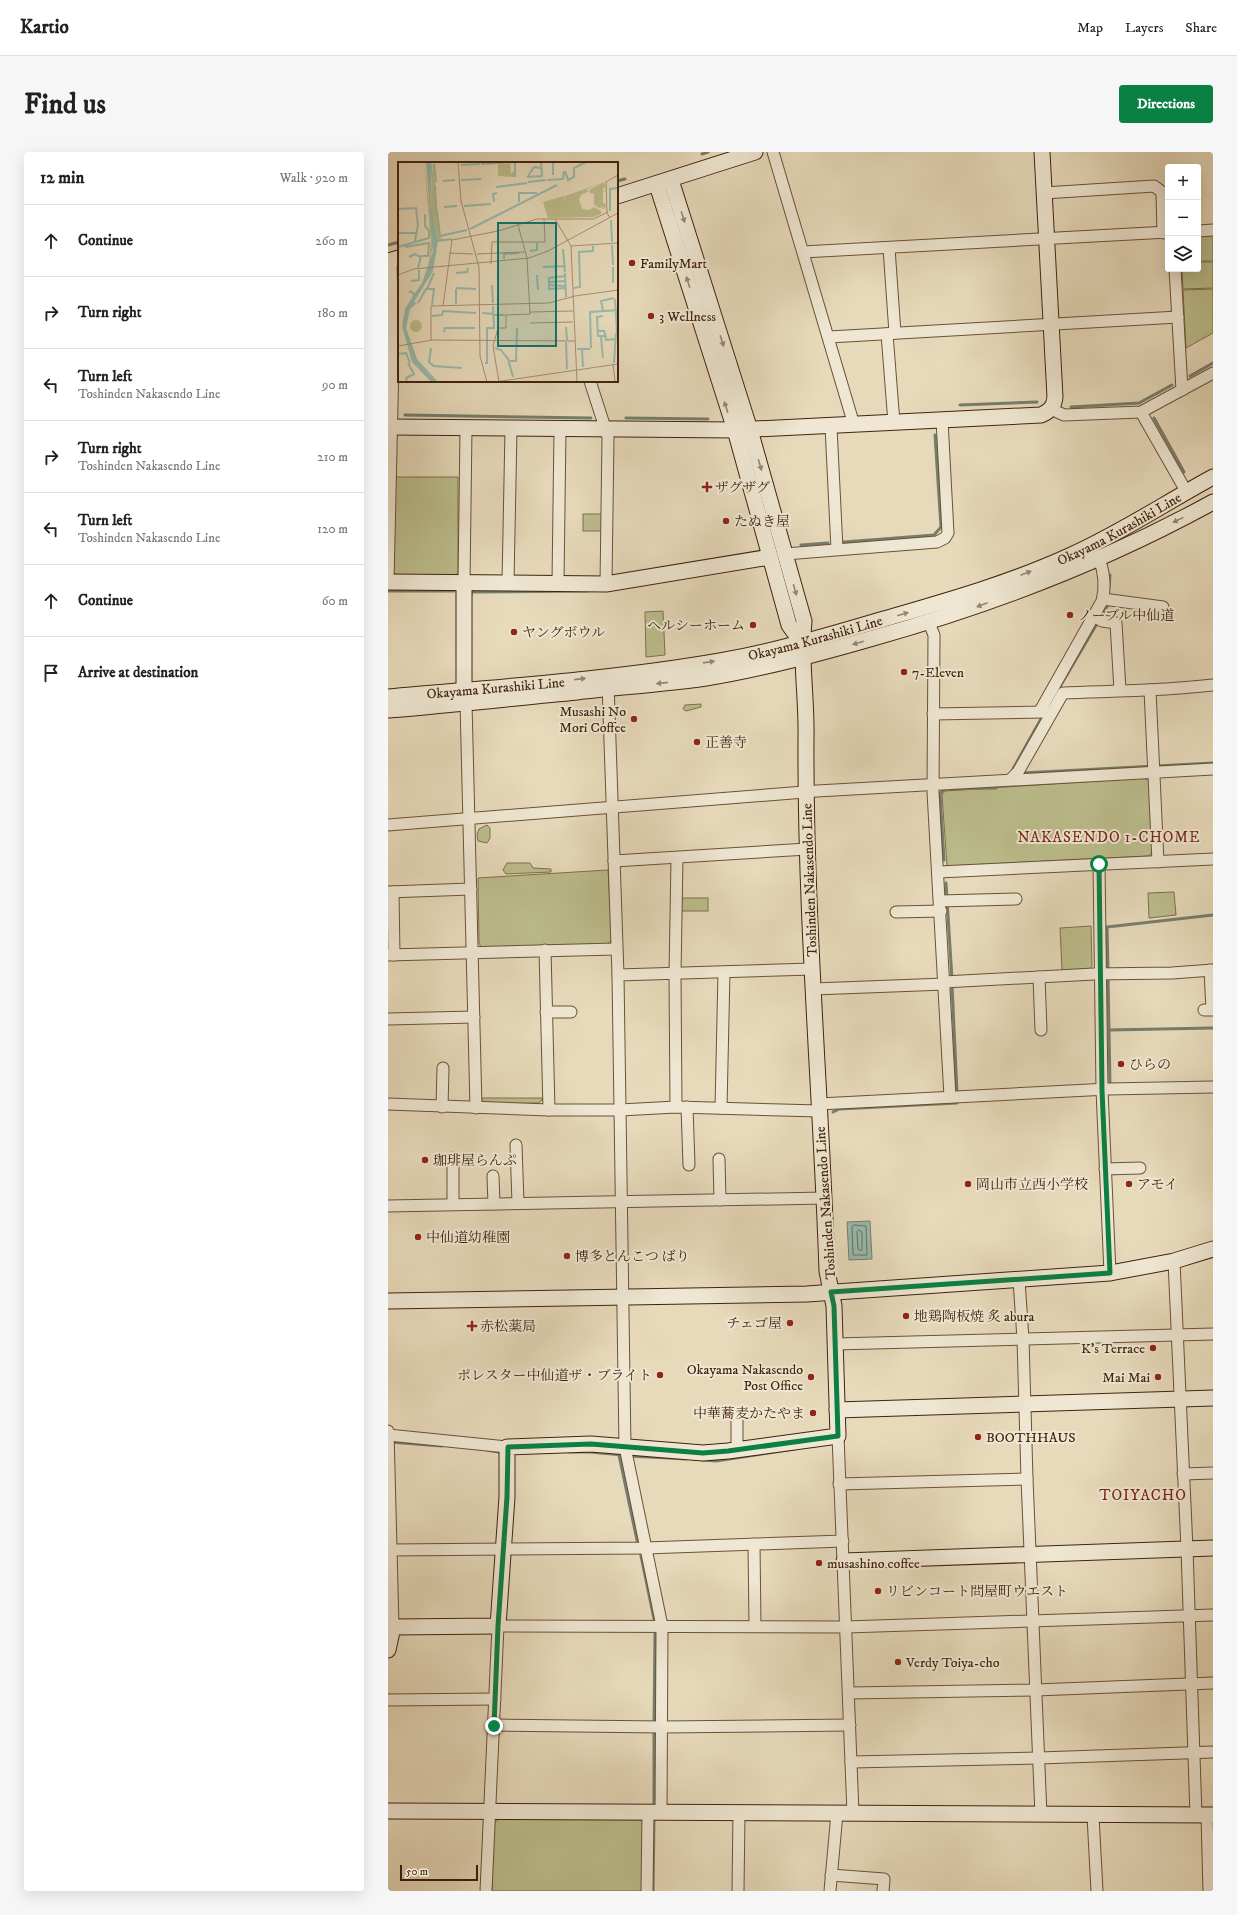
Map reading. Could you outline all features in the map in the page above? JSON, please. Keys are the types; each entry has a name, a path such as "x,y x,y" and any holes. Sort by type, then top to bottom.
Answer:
{"street":[{"path":"618,196 755,152"},
{"path":"773,152 829,336 854,425"},
{"path":"390,426 511,429 750,430 1041,415 1051,409 1054,404 1055,397 1042,152"},
{"path":"664,182 750,430 778,556 789,625 803,650"},
{"path":"664,182 735,430 778,556"},
{"path":"803,252 1165,232 1162,192 1154,186 1044,192"},
{"path":"1201,230 1213,230"},
{"path":"889,248 894,423"},
{"path":"393,260 396,337 390,426 388,582 606,584 778,556 837,549 938,542 945,538 948,533 942,420"},
{"path":"1175,272 1182,390"},
{"path":"829,336 1178,317"},
{"path":"1051,409 1064,415 1141,412 1213,373"},
{"path":"590,382 608,437 606,584"},
{"path":"1141,412 1186,491"},
{"path":"831,427 837,549"},
{"path":"466,428 464,583 465,697 470,819 476,1108"},
{"path":"508,583 511,429"},
{"path":"558,583 560,429"},
{"name":"Okayama Kurashiki Line","path":"388,710 465,697 608,682 706,678 803,650 1032,571 1093,545 1145,517 1213,476"},
{"name":"Okayama Kurashiki Line","path":"803,650 929,622 974,608 1099,558 1148,536 1213,502"},
{"path":"1099,558 1104,574 1104,594 1107,600"},
{"path":"1107,600 1163,607"},
{"path":"1040,711 1098,619 1107,600"},
{"path":"1098,619 1116,623 1120,690"},
{"path":"929,622 934,635 933,784 939,872 944,904 948,982 950,1097"},
{"name":"Toshinden Nakasendo Line","path":"803,650 806,736 807,848 812,969 825,1198 827,1271 834,1306 838,1436"},
{"path":"608,682 618,975 622,1296 626,1453 641,1548 662,1626 656,1727 654,1812 647,1891"},
{"path":"1011,779 1018,772 1063,693 1120,690 1179,690 1213,685"},
{"path":"1150,690 1158,862"},
{"name":"Okayama Kurashiki Line","path":"388,697 465,697"},
{"path":"934,714 1040,711 1052,712"},
{"path":"388,825 806,792 1153,769 1213,769"},
{"path":"614,861 677,858 807,848"},
{"path":"677,858 675,974 681,1107 689,1165"},
{"path":"939,872 1213,859"},
{"path":"1099,864 1106,973 1102,1090 1110,1273"},
{"path":"471,889 390,892 391,955 616,949"},
{"path":"896,912 944,904 1016,899"},
{"path":"545,950 549,1110"},
{"path":"618,975 812,969"},
{"path":"720,1108 724,972"},
{"path":"814,990 1106,973 1211,972 1212,1010 1204,1010"},
{"path":"1038,977 1041,1030"},
{"path":"546,1012 571,1012"},
{"path":"388,1019 474,1017"},
{"path":"442,1103 443,1068"},
{"path":"388,1104 442,1103 476,1108 549,1110 620,1110 681,1107 819,1108 950,1097 1102,1090 1213,1088"},
{"path":"516,1145 518,1203"},
{"path":"453,1158 453,1204"},
{"path":"719,1159 720,1200"},
{"path":"1105,1168 1140,1168"},
{"path":"493,1176 494,1204"},
{"path":"388,1206 825,1198"},
{"path":"388,1301 799,1294 831,1292 1110,1273 1174,1261 1213,1249"},
{"path":"1174,1261 1187,1549 1194,1753 1205,1815 1210,1890"},
{"path":"1019,1280 1023,1340 1024,1404 1041,1815"},
{"path":"835,1344 1213,1334"},
{"path":"837,1410 1213,1398"},
{"path":"737,1416 737,1450"},
{"path":"388,1431 389,1528 391,1550 391,1627 388,1650"},
{"path":"388,1436 507,1451 591,1444 626,1453 703,1453 737,1450 838,1436 853,1813"},
{"path":"486,1891 498,1626 507,1497 507,1451"},
{"path":"1183,1474 1213,1473"},
{"path":"839,1484 1027,1479"},
{"path":"391,1550 641,1548 843,1541"},
{"path":"754,1544 755,1626"},
{"path":"844,1561 1213,1548"},
{"path":"391,1627 846,1627 1213,1615"},
{"path":"849,1693 1036,1690 1213,1683"},
{"path":"388,1700 495,1699"},
{"path":"494,1726 656,1727 850,1725"},
{"path":"851,1762 1213,1752"},
{"path":"388,1811 853,1813 1093,1816 1205,1815"},
{"path":"738,1891 739,1813"},
{"path":"830,1891 837,1813"},
{"path":"1093,1816 1097,1891"},
{"path":"831,1875 884,1879 883,1891"}],"green space":[{"path":"1213,235 1213,261 1201,261 1201,236"},
{"path":"1201,262 1213,262 1213,288 1183,289 1182,272 1201,272"},
{"path":"1213,289 1213,333 1186,348 1183,290"},
{"path":"394,477 458,477 458,572 454,577 398,577 393,572"},
{"path":"583,514 602,514 602,531 583,531"},
{"path":"663,611 665,655 646,657 645,612"},
{"path":"701,704 701,707 686,711 683,709 685,705"},
{"path":"1144,778 1150,782 1154,850 1149,856 947,866 942,795 945,791"},
{"path":"487,825 490,828 490,838 487,843 478,841 477,835 479,829"},
{"path":"507,863 530,863 533,868 551,869 551,872 506,874 503,870"},
{"path":"608,870 612,940 607,944 481,947 479,943 478,878"},
{"path":"1174,892 1176,915 1149,918 1148,893"},
{"path":"678,898 708,898 708,911 678,911"},
{"path":"1091,926 1092,966 1088,970 1062,970 1060,928"},
{"path":"482,1098 542,1098 542,1100 539,1103 485,1104 482,1101"},
{"path":"500,1818 641,1819 645,1822 644,1891 492,1891 494,1823"}],"water":[{"path":"870,1221 872,1259 849,1260 847,1222"}],"waterway":[{"path":"702,154 708,152"},
{"path":"618,181 625,179"},
{"path":"388,245 398,242"},
{"path":"1190,376 1213,363"},
{"path":"1071,407 1139,403 1172,385"},
{"path":"960,405 1037,402"},
{"path":"405,415 591,418"},
{"path":"626,418 708,419"},
{"path":"1154,418 1184,472"},
{"path":"844,542 934,535 941,527 935,435"},
{"path":"801,545 828,543"},
{"path":"1109,588 1110,575"},
{"path":"388,591 454,591"},
{"path":"471,595 471,592 588,591"},
{"path":"1055,695 1108,605 1108,601"},
{"path":"1013,769 1042,717"},
{"path":"1022,773 1213,763"},
{"path":"944,860 940,794 944,789 996,788"},
{"path":"946,883 952,979"},
{"path":"1108,971 1107,927 1213,915"},
{"path":"1108,977 1110,1085 1112,1085"},
{"path":"952,985 957,1092"},
{"path":"1109,1030 1213,1028"},
{"path":"833,1112 839,1109 957,1103 956,1101"},
{"path":"390,1442 442,1446"},
{"path":"703,1460 716,1461 794,1449"},
{"path":"487,1450 504,1453"},
{"path":"569,1452 623,1455"},
{"path":"619,1455 638,1545"},
{"path":"629,1456 687,1459"},
{"path":"640,1551 654,1619"},
{"path":"654,1724 655,1634"},
{"path":"654,1729 654,1808"},
{"path":"653,1891 654,1817"}],"place":[{"name":"FamilyMart","path":"632,263"},
{"name":"3 Wellness","path":"651,316"},
{"name":"ザグザグ","path":"707,487"},
{"name":"たぬき屋","path":"726,521"},
{"name":"ノーブル中仙道","path":"1070,615"},
{"name":"ヘルシーホーム","path":"753,625"},
{"name":"ヤングボウル","path":"514,632"},
{"name":"7-Eleven","path":"904,672"},
{"name":"Musashi No Mori Coffee","path":"634,719"},
{"name":"正善寺","path":"697,742"},
{"name":"ひらの","path":"1121,1064"},
{"name":"珈琲屋らんぷ","path":"425,1160"},
{"name":"岡山市立西小学校","path":"968,1184"},
{"name":"アモイ","path":"1129,1184"},
{"name":"中仙道幼稚園","path":"418,1237"},
{"name":"博多とんこつ ばり","path":"567,1256"},
{"name":"地鶏陶板焼 炙 abura","path":"906,1316"},
{"name":"チェゴ屋","path":"790,1323"},
{"name":"赤松薬局","path":"472,1326"},
{"name":"K's Terrace","path":"1153,1348"},
{"name":"ポレスター中仙道ザ・ブライト","path":"660,1375"},
{"name":"Okayama Nakasendo Post Office","path":"811,1377"},
{"name":"Mai Mai","path":"1158,1377"},
{"name":"中華蕎麦かたやま","path":"813,1413"},
{"name":"BOOTHHAUS","path":"978,1437"},
{"name":"musashino coffee","path":"819,1563"},
{"name":"リビンコート問屋町ウエスト","path":"878,1591"},
{"name":"Verdy Toiya-cho","path":"898,1662"}],"district":[{"name":"NAKASENDO 1-CHOME","path":"1109,837"},
{"name":"TOIYACHO","path":"1143,1495"}],"route":[{"path":"494,1726 498,1626 507,1497 508,1447 591,1444 703,1453 838,1436 834,1306 831,1292 1110,1273 1102,1090 1099,864"}]}
